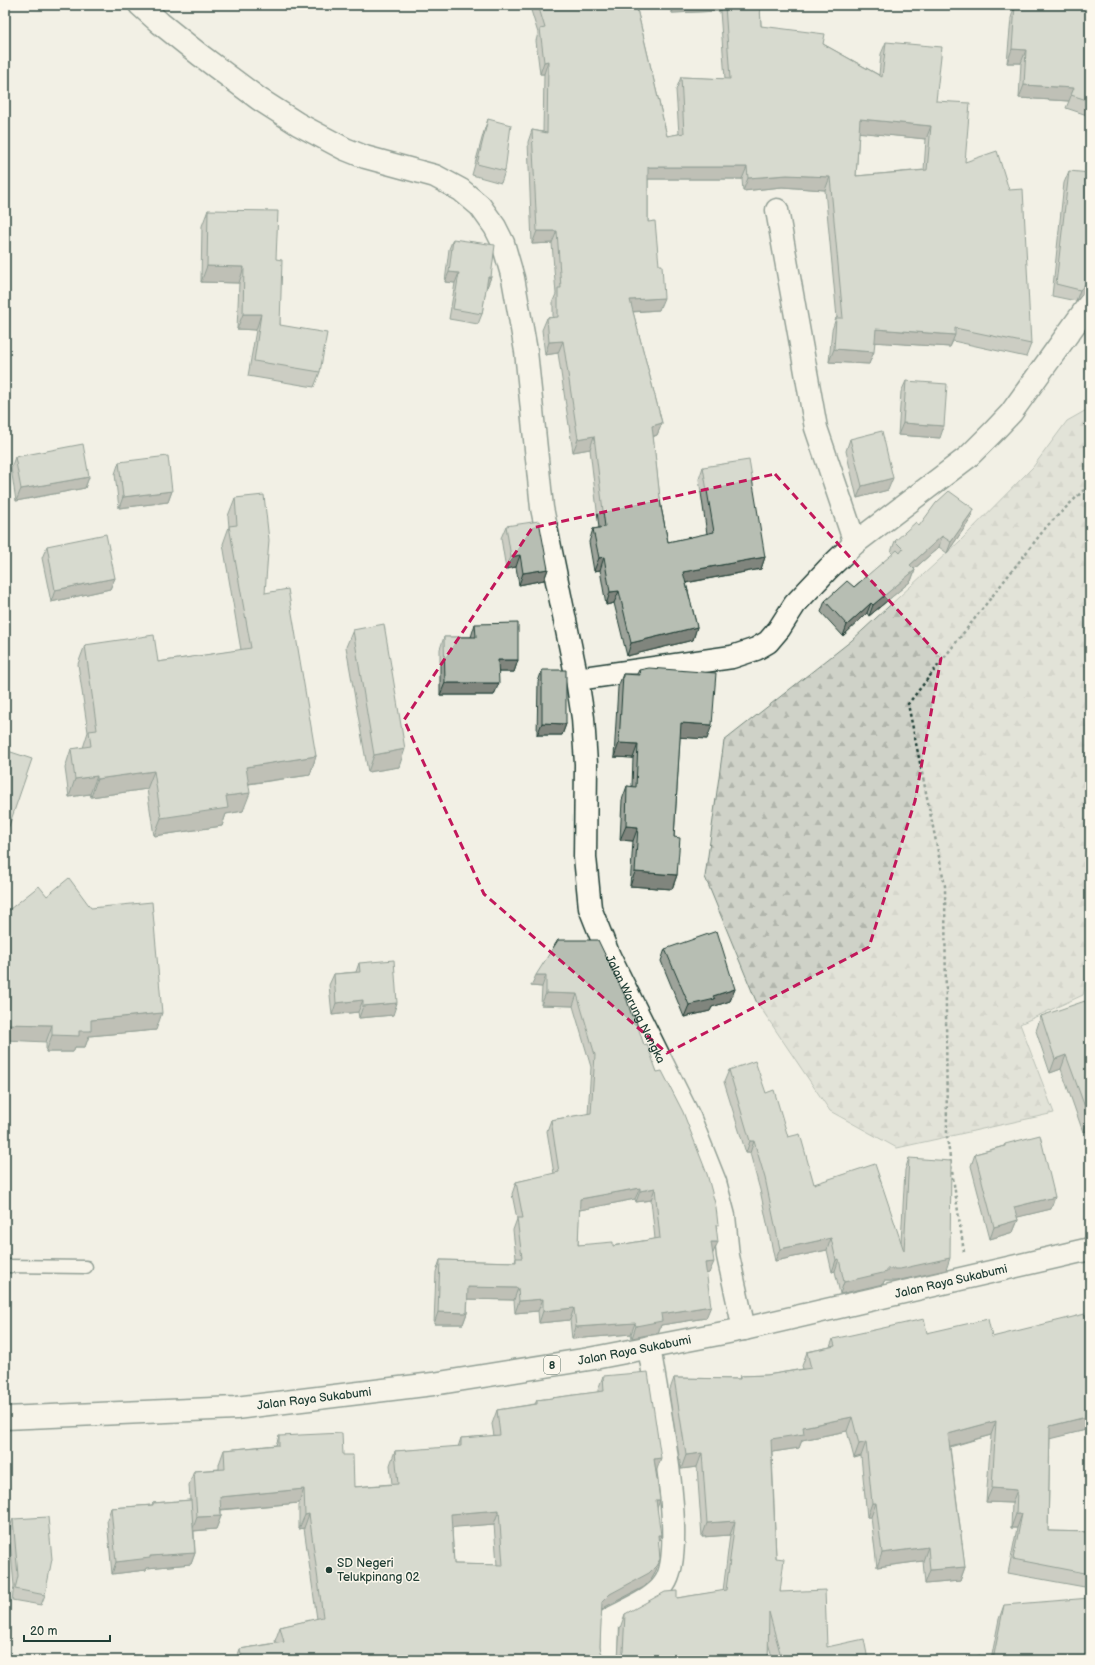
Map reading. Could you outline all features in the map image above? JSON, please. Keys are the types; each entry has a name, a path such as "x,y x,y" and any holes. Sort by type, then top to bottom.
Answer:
{"main road":[{"name":"Jalan Warung Nangka","path":"140,5 178,38 281,113 345,149 365,157 435,176 448,182 472,197 495,227 507,254 513,278 529,374 542,508 577,679 585,740 585,857 590,908 609,956 690,1119 715,1182 724,1216 728,1256 744,1329"},
{"path":"777,210 816,428 856,543"},
{"path":"577,679 732,657 756,649 768,642 779,629 795,604 812,585 856,543 968,457 993,432 1011,412 1090,303"},
{"name":"Jalan Raya Sukabumi","path":"5,1418 236,1408 433,1384 589,1359 744,1329 1090,1249"},
{"path":"607,1660 608,1621 657,1592 667,1580 672,1563 673,1534 668,1469 649,1347"}],"lane":[{"path":"5,1266 86,1267"}],"path":[{"path":"964,1253 947,1137 945,886 908,704 1047,526 1090,484"}],"highlighted area":[{"path":"775,474 941,658 915,801 869,947 667,1053 484,894 404,720 532,528"}],"green space":[{"path":"1090,408 1090,964 1083,995 1020,1024 1054,1113 897,1148 830,1111 756,1001 705,877 724,741 851,641 960,541 1033,467 1067,421"}],"building":[{"path":"538,5 636,5 667,136 684,133 681,77 730,79 725,5 760,5 761,26 825,34 823,44 882,77 886,42 942,47 936,101 970,103 965,162 997,151 1009,190 1023,189 1031,344 955,328 955,335 876,329 874,352 834,349 836,318 843,318 830,177 787,175 748,178 747,167 648,167 648,222 655,221 659,265 662,265 664,298 630,300 662,423 652,426 661,507 668,542 714,532 703,467 749,460 765,557 683,572 697,627 631,643 619,591 610,592 604,557 599,558 593,529 605,527 594,436 578,439 563,341 549,342 547,318 558,317 558,288 561,288 557,231 537,231 532,130 547,133 548,61 544,62 540,29 545,28","holes":["860,119 931,126 927,170 856,176"]},
{"path":"1015,5 1090,8 1090,101 1071,95 1074,88 1024,85 1026,50 1012,49"},
{"path":"488,119 511,125 505,171 477,164"},
{"path":"1069,171 1090,173 1090,280 1080,290 1056,284"},
{"path":"208,210 278,211 276,259 282,260 280,325 327,333 320,372 254,361 261,314 243,314 244,267 207,266"},
{"path":"453,239 495,245 491,277 488,277 482,314 453,309 459,273 449,272"},
{"path":"906,381 947,384 944,426 903,423"},
{"path":"882,431 893,478 862,486 850,439"},
{"path":"83,444 89,477 21,489 15,457"},
{"path":"168,456 172,491 123,497 119,462"},
{"path":"949,491 974,509 951,542 942,536 910,565 915,570 873,605 871,603 847,625 825,601 847,581 854,587 897,550 900,553 903,549 895,541 916,522 919,526 936,503"},
{"path":"264,495 269,540 265,593 288,589 316,756 246,767 250,793 226,796 228,808 161,818 154,771 97,779 97,776 75,779 71,749 91,746 89,731 97,730 85,645 154,635 158,662 251,648 229,526 237,525 235,498"},
{"path":"539,521 548,569 523,573 520,555 511,557 506,526"},
{"path":"106,534 115,578 55,590 47,546"},
{"path":"518,623 518,660 498,660 499,683 445,683 444,637 476,637 475,624"},
{"path":"384,624 405,749 374,755 353,630"},
{"path":"649,668 716,673 712,725 681,723 674,837 680,838 677,875 635,872 638,827 626,826 627,786 636,787 638,744 619,743 623,674 640,675 639,670"},
{"path":"542,670 566,670 566,724 542,723"},
{"path":"5,750 32,759 9,826 5,824"},
{"path":"69,878 91,908 152,902 162,1013 91,1020 91,1031 79,1031 79,1036 52,1035 52,1025 5,1024 5,913 39,886 47,896"},
{"path":"717,931 735,989 713,996 715,999 689,1005 665,949"},
{"path":"558,940 598,940 627,1000 632,1016 634,1015 644,1045 647,1044 657,1072 662,1071 683,1112 707,1174 716,1207 718,1225 716,1225 718,1242 711,1242 714,1262 705,1263 711,1306 661,1314 662,1321 636,1326 635,1323 576,1327 574,1308 543,1311 543,1299 519,1301 518,1288 468,1287 467,1313 438,1312 440,1260 516,1262 516,1258 522,1258 517,1218 523,1218 516,1182 559,1172 551,1120 591,1113 595,1055 577,994 546,993 546,975 536,975","holes":["640,1188 640,1191 655,1188 660,1238 613,1246 613,1242 578,1245 580,1199"]},
{"path":"394,960 397,1003 363,1006 363,1000 336,1003 334,974 360,972 359,963"},
{"path":"1085,1001 1090,1016 1089,1118 1066,1055 1055,1059 1041,1016"},
{"path":"755,1061 766,1093 774,1090 788,1137 800,1134 814,1184 875,1164 904,1251 909,1158 951,1161 950,1258 900,1269 887,1269 887,1272 844,1282 839,1259 836,1260 831,1238 780,1249 765,1178 754,1141 750,1141 729,1070"},
{"path":"1040,1135 1055,1197 1014,1207 1018,1220 994,1227 975,1154"},
{"path":"1085,1314 1090,1334 1090,1416 1050,1426 1048,1531 1090,1532 1090,1574 1013,1559 1022,1514 1016,1514 1017,1490 992,1488 996,1421 948,1434 965,1567 930,1570 928,1547 882,1553 876,1503 872,1503 866,1442 859,1444 852,1417 803,1427 804,1434 771,1439 776,1558 784,1559 780,1592 825,1590 827,1647 864,1639 868,1660 782,1660 769,1612 768,1660 242,1660 240,1649 284,1642 280,1627 323,1617 309,1514 305,1515 304,1489 220,1497 221,1516 197,1517 194,1471 225,1469 224,1450 279,1445 279,1436 342,1433 343,1455 353,1455 354,1487 398,1484 395,1451 461,1446 461,1438 500,1435 497,1410 537,1404 537,1400 604,1391 603,1376 648,1372 661,1458 654,1459 660,1500 656,1500 661,1535 658,1535 660,1559 649,1573 610,1594 602,1602 601,1652 605,1657 612,1659 618,1657 623,1652 625,1614 665,1592 677,1591 677,1598 726,1590 735,1521 707,1523 702,1453 686,1455 674,1378 740,1379 740,1376 767,1375 811,1368 807,1352 835,1346 833,1339 924,1319 927,1333 988,1319 992,1337","holes":["499,1510 503,1565 454,1564 451,1514"]},
{"path":"191,1500 195,1553 150,1556 150,1558 116,1562 111,1508"},
{"path":"48,1517 52,1559 45,1595 15,1589 18,1576 13,1519"},
{"path":"1090,1598 1090,1660 993,1660 1004,1605"},
{"path":"980,1655 980,1660 967,1660"}],"place":[{"name":"SD Negeri Telukpinang 02","path":"329,1570"}]}
